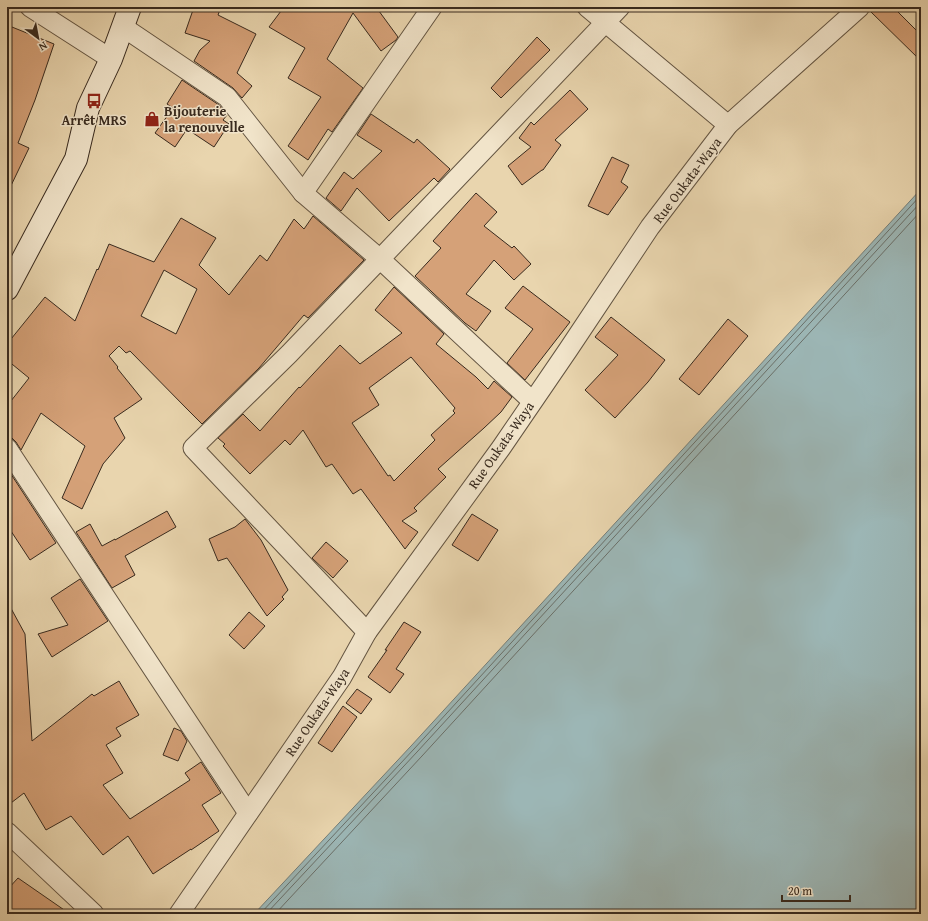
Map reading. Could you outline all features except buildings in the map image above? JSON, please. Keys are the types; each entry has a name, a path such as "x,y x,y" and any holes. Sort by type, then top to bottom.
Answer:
{"street":[{"path":"30,7 112,60"},
{"path":"303,193 432,7"},
{"path":"587,7 728,125"},
{"path":"367,632 193,448 289,354 620,7"},
{"name":"Rue Oukata-Waya","path":"178,914 342,677 367,632 501,448 650,227 728,125 860,7"},
{"path":"7,289 76,159 88,108 112,60 126,17 227,97 303,193 380,259 532,401"},
{"path":"7,448 248,812"},
{"path":"9,837 94,914"}],"water":[{"path":"921,189 921,914 254,914 411,746"}],"place":[{"name":"Arrêt MRS","path":"94,101"},
{"name":"Bijouterie la renouvelle","path":"152,119"}]}
